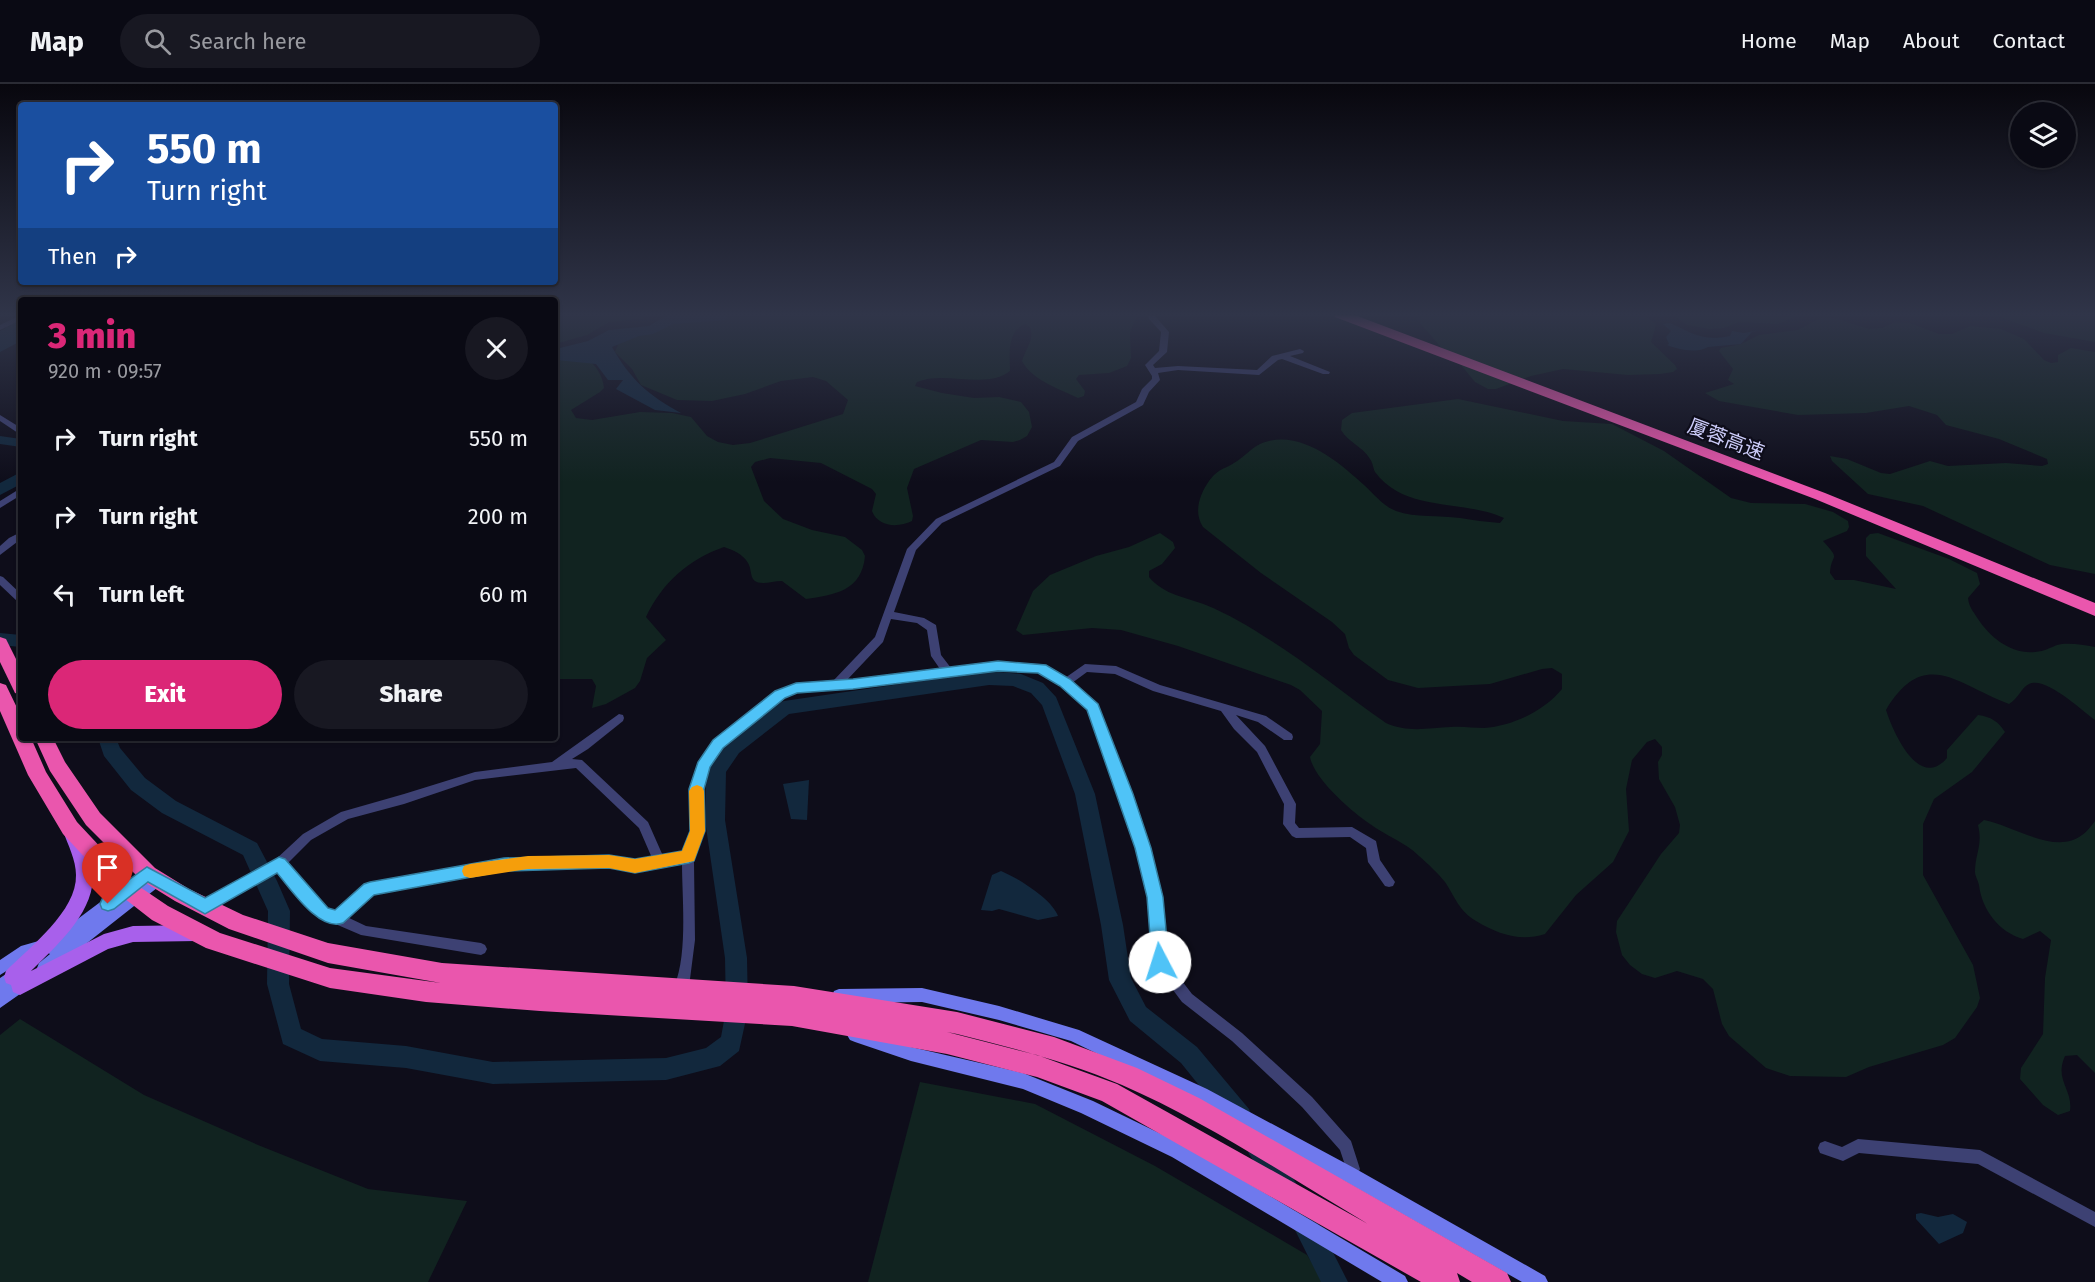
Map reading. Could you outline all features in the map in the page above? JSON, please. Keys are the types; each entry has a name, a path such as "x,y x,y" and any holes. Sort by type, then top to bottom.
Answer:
{"highway":[{"name":"厦蓉高速","path":"1491,370 1936,534 2095,600"},
{"name":"厦蓉高速","path":"1501,370 1933,541 2095,610"},
{"path":"0,643 18,682"},
{"path":"0,690 18,730"},
{"path":"24,741 93,819 152,877 237,922 328,953 442,973 550,982 676,998"},
{"path":"44,741 48,770 70,828 132,892 160,914 207,937 330,978 426,992 676,998 793,1006 957,1023 1054,1048 1196,1100 1386,1234 1447,1282"},
{"path":"793,1006 1037,1066 1109,1092 1386,1234 1498,1282"}],"main road":[{"path":"8,980 77,907 85,884 83,864 70,828"},
{"path":"8,980 104,942 133,934 207,937"}],"street":[{"path":"837,685 879,639 912,549 939,521 1057,464 1075,439 1140,403 1145,391 1156,380 1153,371 1162,370"},
{"path":"1204,370 1259,374 1263,370"},
{"path":"1320,370 1326,372"},
{"path":"0,417 18,430"},
{"path":"0,505 18,493"},
{"path":"0,545 18,537"},
{"path":"0,552 12,540"},
{"path":"0,579 18,597"},
{"path":"888,615 920,620 932,628 936,656 948,672"},
{"path":"676,998 684,979 689,940 689,857 690,846 697,831 697,789 703,766 718,744 780,694 796,688 998,666 1041,668 1065,683 1093,707 1126,794 1143,848 1155,897 1160,962 1187,998 1237,1036 1307,1102 1346,1146 1353,1169 1350,1175"},
{"path":"1065,683 1085,668 1116,670 1157,688 1262,718 1288,737"},
{"path":"1225,708 1238,726 1261,749 1290,804 1289,824 1296,833 1352,832 1372,845 1374,862 1389,882"},
{"path":"553,766 584,746 618,718"},
{"path":"205,907 279,864 307,837 345,815 475,776 578,763 644,825 659,861"},
{"path":"337,918 370,889 504,864 609,862 635,866 689,857"},
{"path":"279,864 323,913 365,931 481,949"},
{"path":"8,980 152,877"},
{"path":"0,1001 8,980 132,892"},
{"path":"42,946 60,941"},
{"path":"793,1006 911,1054 1023,1082 1087,1107 1168,1146 1393,1279"},
{"path":"1196,1100 1350,1175 1539,1282"},
{"path":"1825,1148 1843,1154 1858,1146 1980,1157 2095,1220"}],"green space":[{"path":"558,370 597,370 602,379 604,388 600,392 571,410 576,418 592,420 640,412 672,413 691,417 707,436 718,442 733,445 750,443 843,414 848,400 826,381 813,377 781,381 745,394 712,401 677,400 641,385 633,370 1010,370 1001,376 990,379 928,379 917,382 915,386 974,398 999,397 1021,402 1029,412 1032,427 1027,436 1020,440 1013,442 981,440 914,469 907,488 912,521 901,525 889,525 875,516 872,511 876,494 872,489 821,463 770,458 755,462 751,467 764,501 783,519 812,530 845,537 862,550 865,556 863,568 858,577 852,584 836,593 806,599 782,581 763,583 755,581 746,560 734,551 724,547 711,552 688,565 668,583 646,617 666,640 647,658 640,681 635,688 606,704 592,708 596,686 592,679 558,679"},
{"path":"1028,370 1117,370 1109,373 1079,375 1076,379 1085,391 1084,396 1078,398"},
{"path":"1465,370 1559,370 1531,376 1496,389 1488,389 1475,382"},
{"path":"1573,370 1676,370 1660,374 1628,375"},
{"path":"1733,370 2095,370 2095,574 2050,565 1923,506 1868,494 1832,461 1830,456 1847,459 1881,473 1890,474 1930,461 1948,466 2006,463 2042,466 2048,464 2047,459 1999,439 1946,425 1937,415 1909,406 1866,413 1798,415 1719,401 1705,393 1734,384 1728,380"},
{"path":"1458,399 1563,421 1612,424 1664,451 1731,498 1751,503 1805,504 1833,512 1848,521 1847,531 1823,541 1834,555 1830,573 1835,580 1854,580 1896,589 1866,556 1866,538 1870,534 1878,533 1949,559 1977,573 1980,584 1968,598 1970,606 1990,634 2006,646 2025,652 2045,650 2062,644 2095,647 2095,720 2064,696 2045,685 2029,684 2009,704 1958,681 1943,676 1929,675 1915,679 1900,690 1886,710 1901,744 1917,763 1927,768 1937,766 1947,758 1947,750 1978,715 1994,720 2005,732 1972,772 1934,799 1923,824 1923,875 1973,965 1980,998 1977,1007 1955,1038 1943,1045 1869,1067 1846,1077 1790,1076 1766,1068 1729,1036 1722,1024 1713,989 1703,979 1677,971 1655,978 1642,974 1630,965 1622,955 1616,932 1617,921 1661,854 1679,833 1680,825 1675,807 1659,779 1658,762 1662,755 1662,747 1655,739 1647,742 1632,760 1626,789 1629,831 1613,862 1576,895 1545,934 1518,937 1493,930 1465,913 1445,882 1426,862 1414,851 1362,818 1344,803 1318,775 1310,757 1320,744 1322,711 1300,690 1178,646 1121,630 1092,628 1023,635 1016,630 1033,591 1050,575 1096,556 1129,547 1160,533 1173,542 1175,548 1162,564 1149,571 1149,577 1155,583 1168,592 1206,605 1255,630 1386,723 1410,729 1484,728 1517,721 1527,716 1546,704 1562,689 1562,674 1552,668 1490,684 1418,688 1388,680 1354,655 1349,648 1345,634 1332,622 1261,573 1203,527 1198,515 1203,492 1216,474 1260,444 1274,440 1289,440 1303,443 1330,457 1383,503 1396,511 1411,515 1500,523 1504,518 1488,512 1418,500 1402,494 1387,485 1375,472 1367,455 1341,430 1342,420 1352,413"},
{"path":"1984,820 2047,841 2060,842 2071,841 2082,835 2095,821 2095,1073 2077,1055 2065,1056 2062,1072 2069,1096 2070,1111 2058,1115 2043,1105 2020,1079 2021,1068 2043,1034 2045,978 2051,940 2040,931 2023,939 2014,936 1999,925 1988,911 1975,872 1980,838 1978,825"},
{"path":"20,1019 144,1095 258,1145 368,1189 467,1201 428,1282 0,1282 0,1035"},
{"path":"920,1082 1035,1104 1155,1166 1307,1255 1324,1282 868,1282"}],"water":[{"path":"600,370 627,370 641,386 681,413 655,410 616,389 623,380 608,380"},
{"path":"809,780 807,820 791,819 783,784"},
{"path":"1001,871 1042,896 1055,909 1058,916 1038,920 999,909 981,910 992,875"},
{"path":"1916,1214 1938,1217 1953,1214 1967,1222 1963,1233 1939,1244 1916,1219"}],"waterway":[{"path":"0,440 18,443"},
{"path":"0,490 18,479"},
{"path":"0,639 18,641"},
{"path":"108,741 111,751 138,784 169,807 250,849 267,881 279,911 278,984 291,1036 320,1050 406,1057 493,1073 666,1069 712,1058 731,1043 737,1010 736,958 715,820 716,771 732,748 784,708 989,678 1015,679 1037,688 1050,702 1085,794 1112,925 1120,980 1138,1014 1189,1055 1240,1117"},
{"path":"1258,1145 1289,1193"},
{"path":"1303,1220 1335,1282"}],"slow traffic":[{"path":"470,871 528,862 609,862 635,866 689,857 690,846 697,831 697,791"}],"route":[{"path":"108,904 147,874 205,907 226,892 279,864 323,913 337,918 370,889 504,864 570,861 609,862 635,866 689,857 690,846 697,831 697,789 703,766 718,744 780,694 796,688 853,684 998,666 1041,668 1065,682 1093,707 1126,794 1143,848 1155,897 1160,962"}]}
